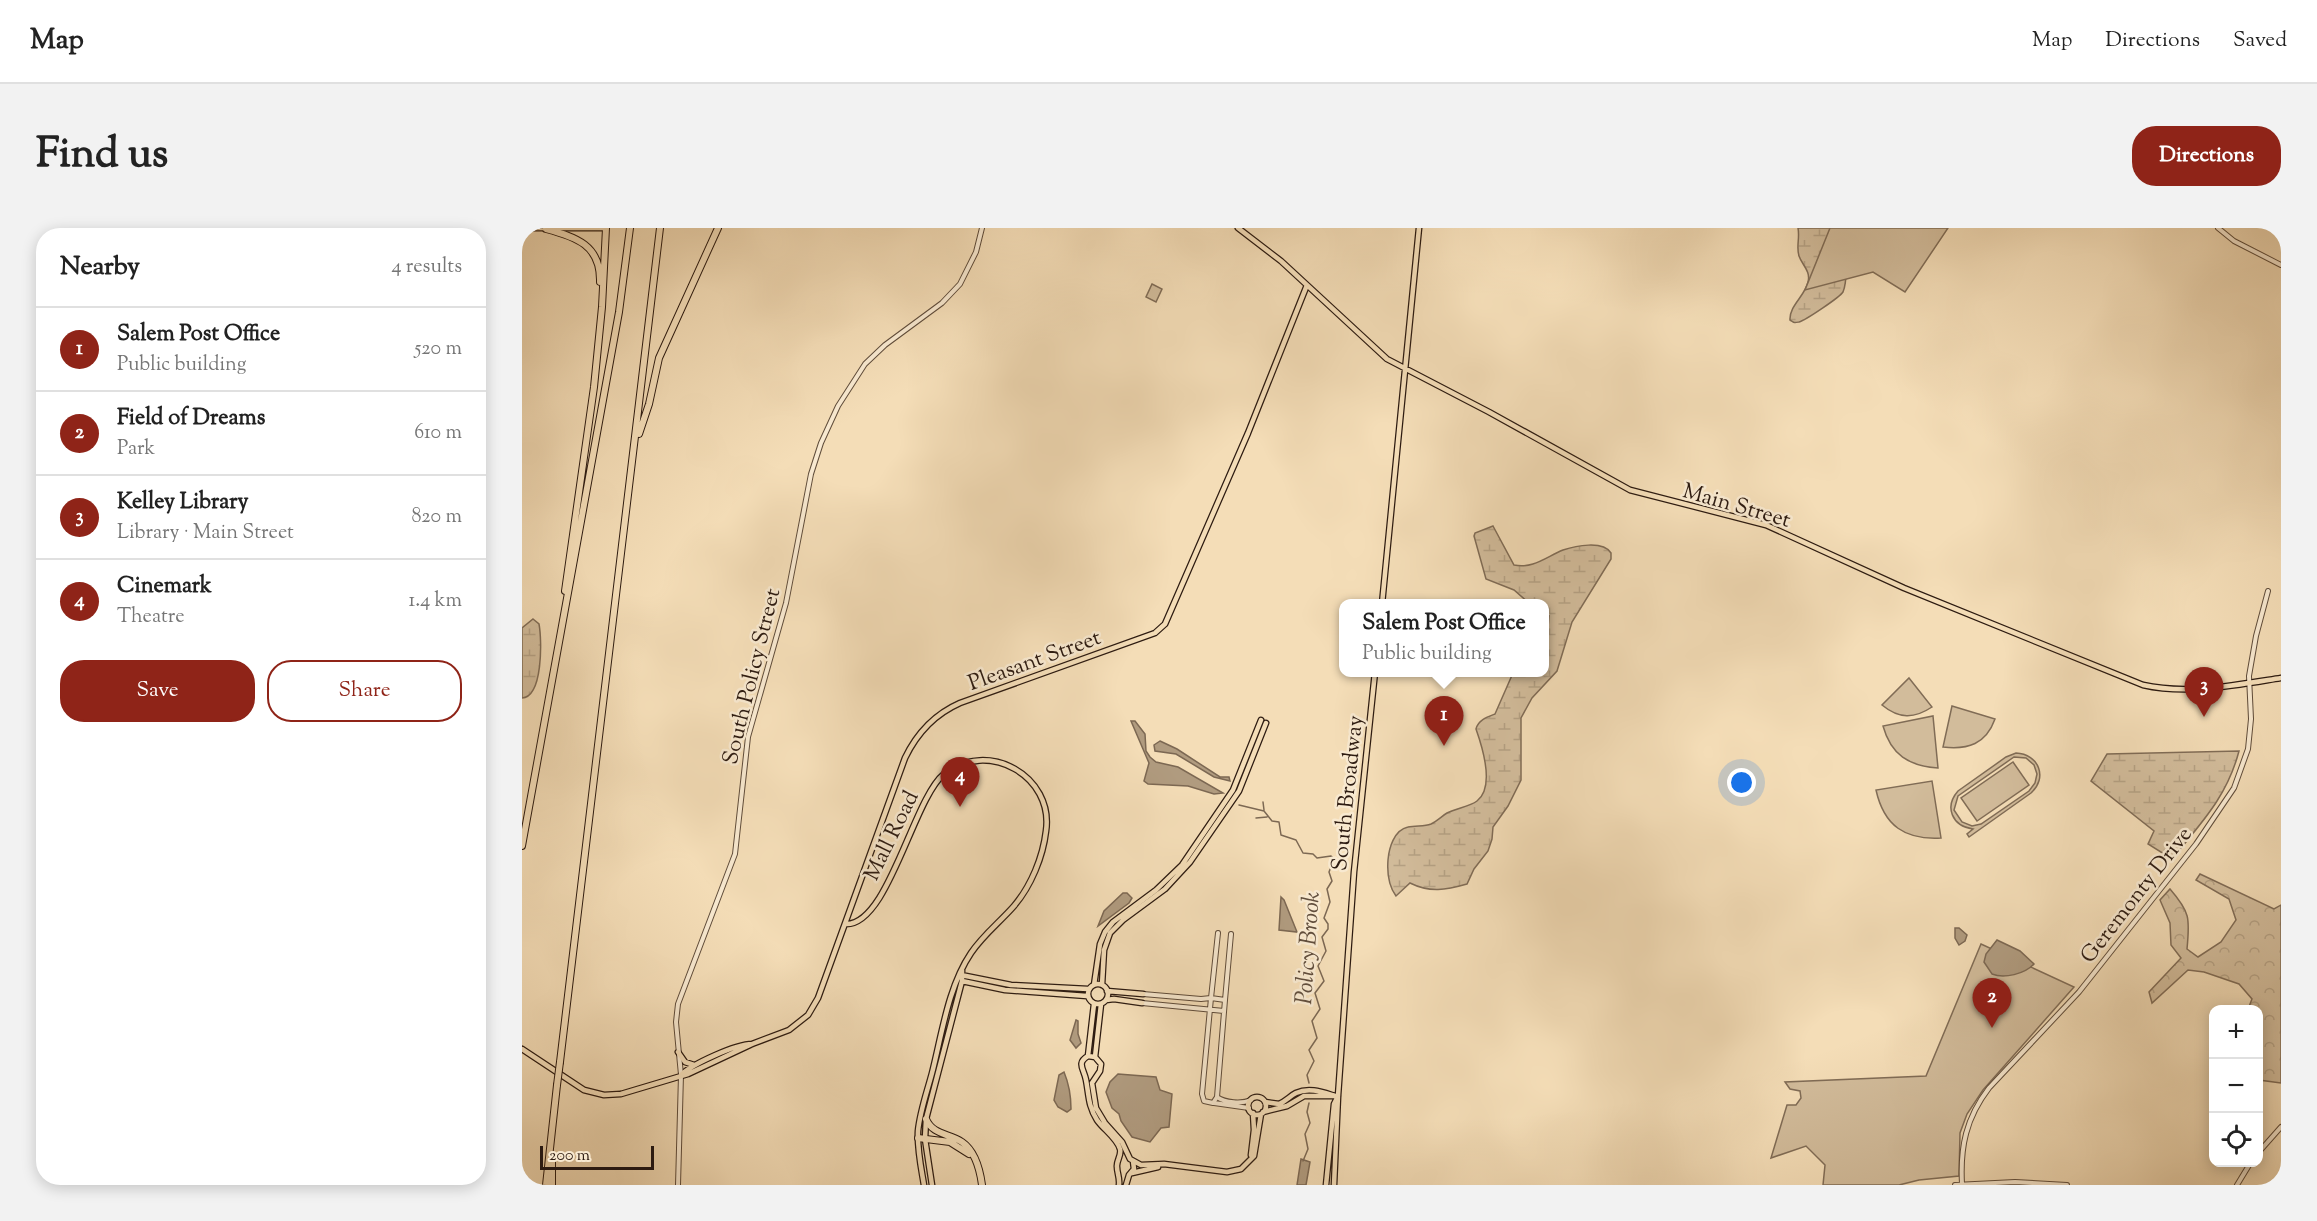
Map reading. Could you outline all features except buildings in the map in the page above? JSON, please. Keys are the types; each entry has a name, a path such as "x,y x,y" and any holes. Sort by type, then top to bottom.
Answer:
{"highway":[{"path":"598,330 603,298 605,228"},
{"path":"546,1185 660,228"},
{"path":"546,229 581,241 596,259 600,276 598,330 588,435 557,652"},
{"path":"522,846 619,312 630,230"},
{"path":"634,445 649,404 659,358 716,230"},
{"path":"926,1119 934,1130 964,1144 981,1173 982,1185"},
{"path":"552,1130 552,1185"},
{"path":"922,1138 950,1142 961,1147 974,1158"}],"main road":[{"path":"523,228 605,228"},
{"name":"Main Street","path":"1238,228 1268,250 1382,356 1631,490 1766,525 1904,588 2151,687 2173,689 2281,678"},
{"path":"1382,599 1419,228"},
{"name":"Pleasant Street","path":"681,1075 789,1030 808,1016 818,998 905,758 918,735 937,716 960,703 1155,633 1165,624 1244,443 1307,285"},
{"name":"South Broadway","path":"1334,1185 1354,872 1374,677"},
{"path":"1094,985 1100,944 1105,932 1113,922 1156,890 1182,866 1233,790 1264,721 1239,791 1190,862 1165,889 1123,920 1110,933 1104,950 1102,985 1107,991 1143,994"},
{"name":"Mall Road","path":"845,924 857,922 871,912 910,837 930,790 940,777 953,768 969,762 986,760 1008,765 1026,777 1040,795 1046,815 1046,835 1034,871 1024,892 975,948 961,976 922,1109 924,1185"},
{"path":"961,976 1011,986 1089,989"},
{"path":"961,976 1005,990 1087,996 1094,1004 1088,1056 1081,1063 1091,1110 1102,1128 1119,1147 1116,1168 1119,1173 1119,1185"},
{"name":"Mall Road","path":"932,1185 922,1138 961,976"},
{"path":"1087,996 1089,989 1094,985 1102,985"},
{"path":"1106,1000 1107,991"},
{"path":"1094,1004 1114,999 1142,1003"},
{"path":"1101,1004 1095,1057 1101,1065 1092,1083 1094,1102 1105,1124 1122,1142 1135,1166 1126,1185"},
{"name":"Pleasant Street","path":"681,1075 697,1064 744,1044 752,1044"},
{"path":"522,1049 573,1084 596,1094 627,1093 681,1075"},
{"path":"678,1052 685,1062 697,1064"},
{"path":"1088,1056 1095,1057"},
{"path":"1083,1072 1092,1076 1098,1074"},
{"path":"1248,1163 1252,1154 1254,1130 1251,1100 1258,1097 1265,1102 1282,1103 1305,1091 1320,1091 1338,1096"},
{"path":"1251,1111 1262,1113 1287,1106 1304,1096 1338,1096"},
{"name":"South Broadway","path":"1326,1185 1334,1104 1338,1096"},
{"path":"1118,1162 1125,1158 1141,1165 1157,1164 1227,1172 1241,1168 1254,1156 1262,1113 1266,1107 1265,1102"},
{"path":"1119,1173 1130,1174 1148,1168 1167,1166"}],"street":[{"name":"South Policy Street","path":"678,1185 681,1075 676,1022 679,999 735,854 748,737 786,603 811,474 821,443 838,406 865,364 885,345 937,307 957,287 973,260 982,228"},
{"path":"2218,228 2242,245 2281,265"},
{"name":"Geremonty Drive","path":"1962,1184 1964,1136 1976,1106 1989,1088 2079,992 2196,844 2231,794 2243,768 2249,743 2251,719 2249,682 2256,636 2268,591"},
{"path":"1218,933 1202,1094 1204,1101 1251,1111"},
{"path":"1214,1103 1217,1097 1231,934"},
{"path":"1143,994 1226,1000"},
{"path":"1142,1003 1224,1011"},
{"path":"1217,1097 1223,1101 1245,1103 1251,1100"},
{"path":"2263,1148 2281,1127"},
{"path":"2237,1185 2248,1167"},
{"path":"1955,1185 2015,1182 2067,1185"}],"green space":[{"path":"1798,228 1931,228 1847,258 1843,292 1815,313 1795,323 1790,320 1790,315 1804,292 1809,278 1798,253"},
{"path":"1830,228 1948,228 1905,292 1873,272 1805,290"},
{"path":"1152,284 1162,289 1156,302 1146,297"},
{"path":"1493,526 1514,565 1533,564 1563,550 1588,545 1602,546 1607,549 1611,553 1611,559 1572,622 1557,671 1532,698 1521,718 1521,780 1508,806 1493,827 1488,851 1474,869 1467,884 1438,889 1424,888 1410,883 1396,896 1390,883 1388,870 1393,840 1403,829 1431,824 1447,813 1477,801 1482,795 1486,777 1477,726 1483,719 1495,714 1511,677 1549,677 1549,599 1524,599 1514,590 1486,579 1475,533"},
{"path":"533,619 539,624 540,667 534,688 529,695 522,698 522,628"},
{"path":"1909,678 1932,707 1919,714 1907,716 1888,710 1882,705"},
{"path":"1952,706 1995,719 1987,734 1975,744 1952,748 1943,747"},
{"path":"1933,716 1938,768 1918,765 1896,752 1883,726"},
{"path":"2239,751 2228,782 2212,809 2172,859 2148,844 2154,831 2091,781 2107,754"},
{"path":"2016,753 2030,758 2038,768 2039,781 2031,793 1969,837 1967,834 1973,829 1955,820 1951,803 1958,791 2006,757","holes":["2014,757 2026,758 2034,765 2037,774 2035,783 2029,791 1981,824 1972,826 1962,822 1954,810 1958,796"]},
{"path":"2013,762 2029,785 1977,821 1961,798"},
{"path":"1932,781 1941,838 1917,836 1898,828 1884,813 1876,790"},
{"path":"2200,874 2274,909 2281,905 2281,1083 2263,1081 2263,1005 2250,1005 2252,999 2239,984 2204,972 2188,970 2152,1003 2149,992 2181,958 2171,945 2170,923 2160,900 2170,889 2182,904 2187,916 2187,949 2198,957 2221,942 2236,920 2229,899 2196,880"},
{"path":"1981,944 2074,987 1983,1090 1967,1114 1960,1133 1959,1176 1919,1180 1899,1185 1823,1185 1825,1165 1806,1146 1771,1158 1787,1105 1796,1105 1801,1098 1800,1091 1790,1089 1785,1082 1926,1076"}],"shaded area":[{"path":"1131,721 1135,721 1145,734 1146,751 1156,762 1178,767 1223,793 1214,794 1188,786 1148,784 1144,781 1149,763"},
{"path":"1160,741 1177,749 1220,777 1229,777 1230,781 1214,777 1176,754 1155,751 1154,745"},
{"path":"1123,893 1127,893 1132,898 1129,903 1098,926 1104,911"},
{"path":"1281,897 1284,900 1297,932 1279,930"},
{"path":"1955,928 1959,928 1967,935 1965,941 1959,945 1955,938"},
{"path":"1997,940 2020,951 2034,964 2014,975 1992,974 1984,962 1986,954"},
{"path":"1076,1020 1081,1043 1076,1048 1070,1040"},
{"path":"1064,1072 1071,1099 1071,1109 1067,1112 1058,1107 1054,1100 1059,1075"},
{"path":"1118,1074 1156,1077 1160,1090 1172,1094 1169,1127 1161,1128 1150,1142 1132,1137 1119,1114 1112,1108 1106,1092 1110,1082"},
{"path":"1301,1159 1310,1162 1306,1185 1297,1185"}],"waterway":[{"path":"1263,802 1264,810"},
{"name":"Policy Brook","path":"1239,805 1264,811 1272,821 1279,822 1281,835 1296,840 1303,853 1313,854 1317,858 1331,856 1334,859 1329,872 1332,881 1327,889 1330,902 1324,918 1328,929 1322,937 1326,951 1318,966 1324,981 1315,993 1320,1009 1312,1021 1317,1038 1309,1050 1314,1061 1307,1075 1309,1083"},
{"path":"1256,818 1267,817"},
{"name":"Policy Brook","path":"1303,1161 1308,1149 1305,1134 1310,1123 1307,1112 1309,1103"}],"place":[{"name":"Kelley Library","path":"2204,717"},
{"name":"Salem Post Office","path":"1444,746"},
{"name":"Cinemark","path":"960,807"},
{"name":"Field of Dreams","path":"1992,1028"}]}
